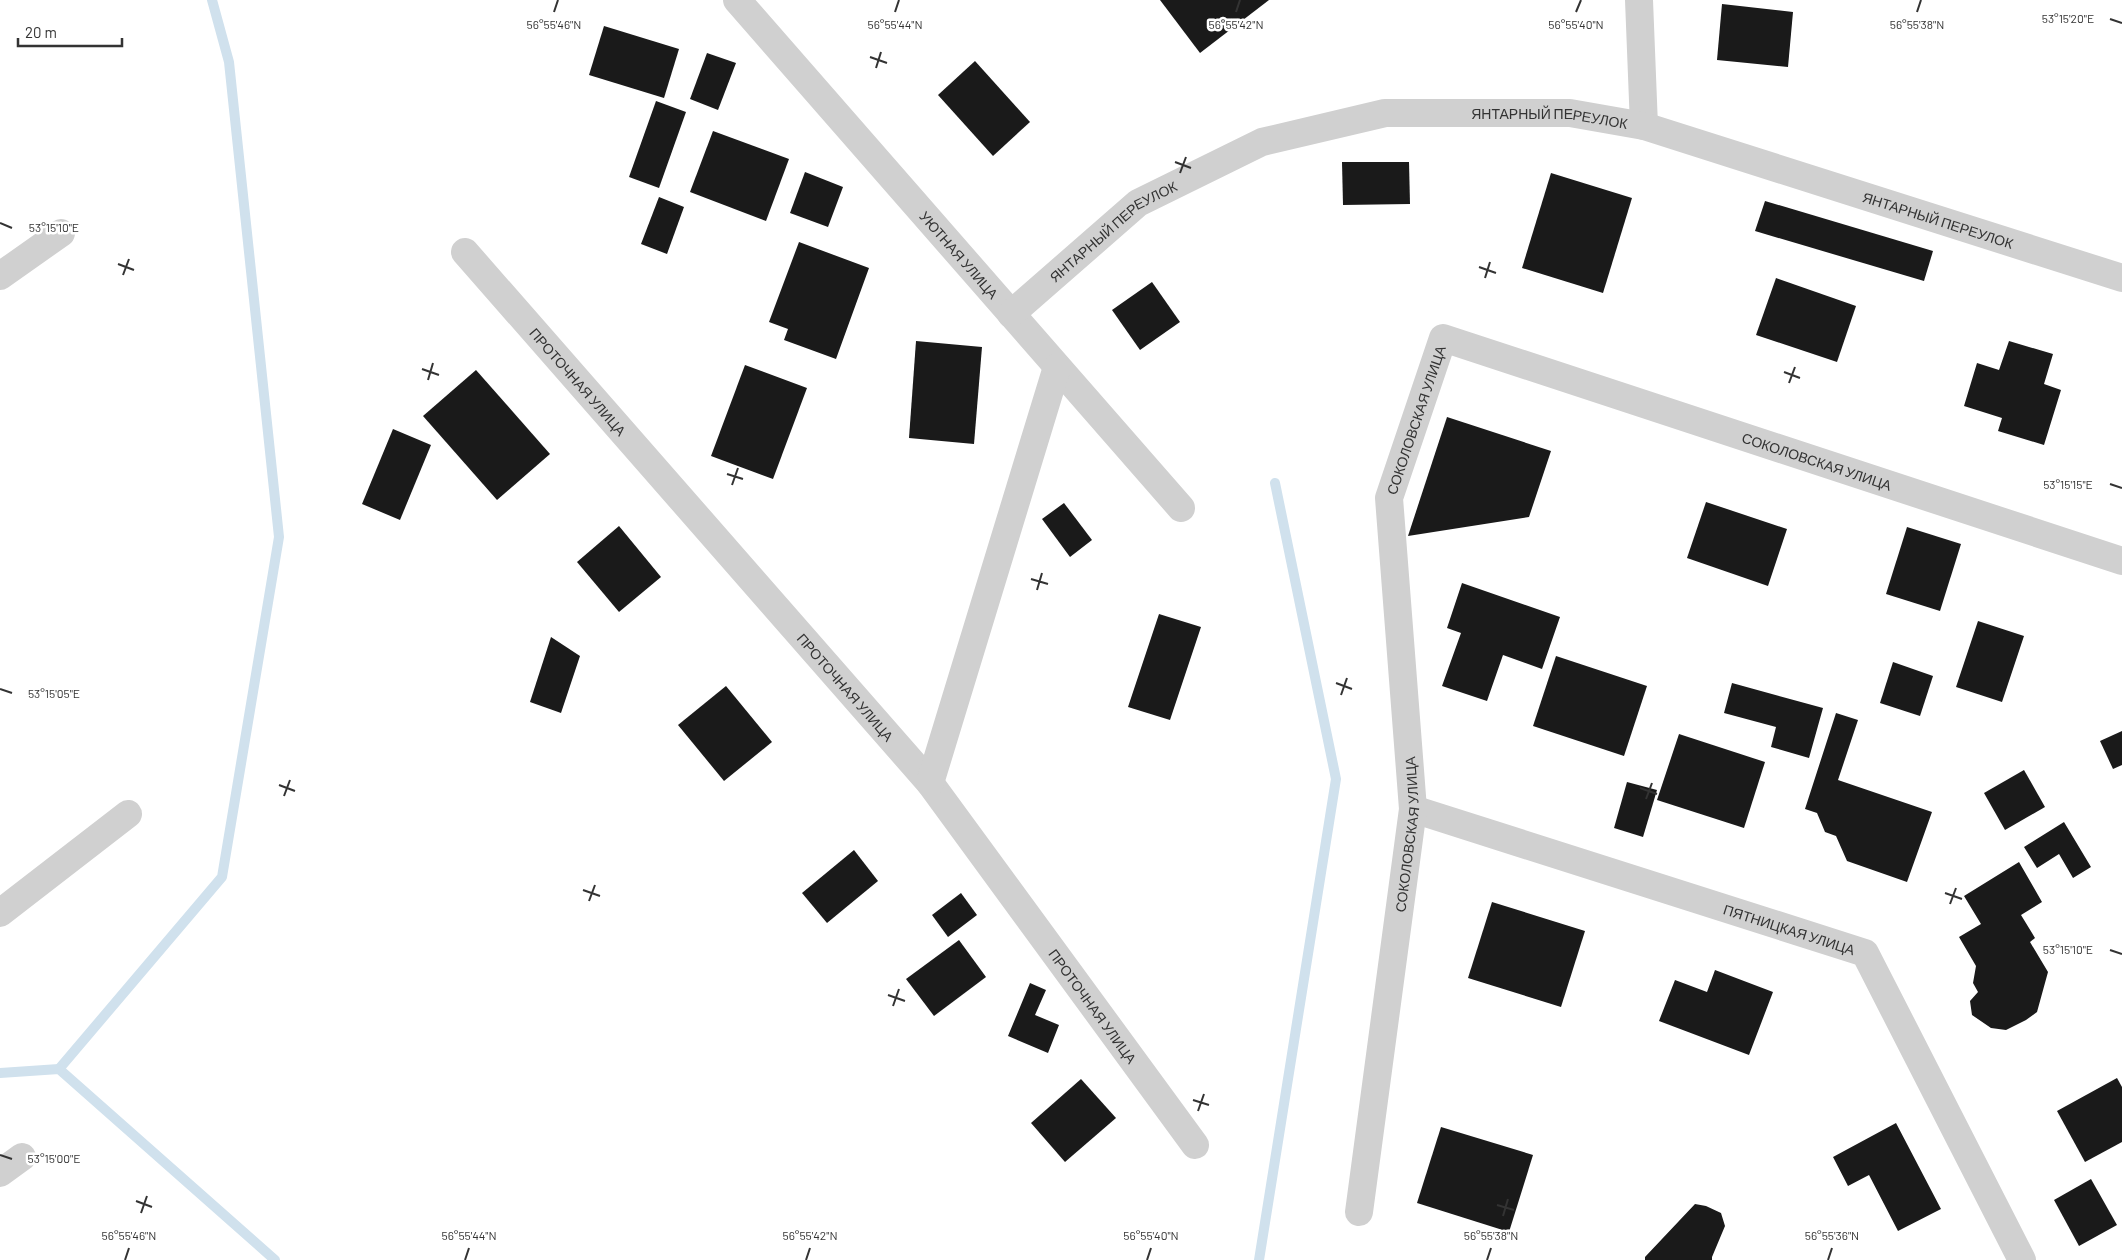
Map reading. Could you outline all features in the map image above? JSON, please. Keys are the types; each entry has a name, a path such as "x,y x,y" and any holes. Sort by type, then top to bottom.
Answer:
{"street":[{"name":"УЮТНАЯ УЛИЦА","path":"737,0 1181,508"},
{"path":"1639,0 1644,126"},
{"name":"ЯНТАРНЫЙ ПЕРЕУЛОК","path":"1011,314 1138,203 1262,142 1385,113 1570,113 1644,126 2122,278"},
{"path":"0,276 61,233"},
{"name":"ПРОТОЧНАЯ УЛИЦА","path":"465,252 930,783 1195,1145"},
{"name":"СОКОЛОВСКАЯ УЛИЦА","path":"1359,1212 1413,809 1389,498 1443,338 2122,561"},
{"path":"930,783 1057,367"},
{"name":"ПЯТНИЦКАЯ УЛИЦА","path":"1413,809 1865,953 2022,1260"},
{"path":"0,913 128,814"},
{"path":"0,1173 22,1158"}],"building":[{"path":"1160,0 1269,0 1200,53"},
{"path":"1722,4 1793,12 1788,67 1717,60"},
{"path":"604,26 679,49 664,98 589,75"},
{"path":"707,53 736,63 718,110 690,99"},
{"path":"975,61 1030,122 993,156 938,95"},
{"path":"656,101 686,112 659,188 629,177"},
{"path":"713,131 789,159 766,221 690,192"},
{"path":"1342,162 1409,162 1410,204 1343,205"},
{"path":"805,172 843,187 828,227 790,213"},
{"path":"1551,173 1632,198 1603,293 1522,268"},
{"path":"659,197 684,207 667,254 641,244"},
{"path":"1765,201 1933,251 1924,281 1755,231"},
{"path":"799,242 869,268 836,359 784,340 788,329 769,322"},
{"path":"1776,278 1856,306 1837,362 1756,335"},
{"path":"1152,282 1180,322 1140,350 1112,310"},
{"path":"916,341 982,347 974,444 909,438"},
{"path":"2009,341 2053,354 2044,384 2061,390 2044,445 1998,431 2002,418 1964,406 1977,363 1999,370"},
{"path":"745,365 807,388 773,479 711,456"},
{"path":"476,370 550,454 497,500 423,416"},
{"path":"1447,417 1551,451 1529,517 1408,536"},
{"path":"393,429 431,445 400,520 362,504"},
{"path":"1706,502 1787,529 1768,586 1687,558"},
{"path":"1064,503 1092,540 1070,557 1042,519"},
{"path":"619,526 661,577 619,612 577,562"},
{"path":"1907,527 1961,544 1940,611 1886,594"},
{"path":"1462,583 1560,617 1542,669 1503,655 1487,701 1442,686 1461,633 1447,628"},
{"path":"1159,614 1201,627 1170,720 1128,707"},
{"path":"1978,621 2024,636 2002,702 1956,687"},
{"path":"551,637 580,656 561,713 530,702"},
{"path":"1556,656 1647,686 1624,756 1533,726"},
{"path":"1893,662 1933,676 1920,716 1880,703"},
{"path":"1732,683 1823,708 1809,758 1771,747 1776,727 1724,713"},
{"path":"726,686 772,742 724,781 678,725"},
{"path":"1836,713 1858,720 1838,780 1932,812 1907,882 1847,861 1836,836 1825,832 1817,813 1805,809"},
{"path":"2122,731 2122,765 2113,769 2100,741"},
{"path":"1679,734 1765,762 1744,828 1657,800"},
{"path":"2024,770 2045,807 2005,830 1984,793"},
{"path":"1627,782 1657,790 1643,837 1614,828"},
{"path":"2064,822 2091,867 2073,878 2059,854 2037,868 2024,847"},
{"path":"854,850 878,881 827,923 802,893"},
{"path":"2019,862 2042,902 2021,915 2035,938 2030,942 2048,972 2037,1012 2006,1030 1991,1028 1972,1015 1970,1001 1978,992 1973,983 1976,966 1959,937 1981,924 1964,896"},
{"path":"961,893 977,915 948,937 932,915"},
{"path":"1492,902 1585,931 1561,1007 1468,978"},
{"path":"959,940 986,977 934,1016 906,979"},
{"path":"1715,970 1773,992 1749,1055 1659,1021 1675,980 1707,992"},
{"path":"1030,983 1046,990 1035,1015 1059,1025 1048,1053 1008,1036"},
{"path":"2117,1078 2122,1087 2122,1142 2085,1162 2057,1111"},
{"path":"1081,1079 1116,1118 1065,1162 1031,1123"},
{"path":"1896,1123 1941,1209 1898,1231 1869,1175 1848,1186 1833,1157"},
{"path":"1441,1127 1533,1155 1509,1232 1417,1203"},
{"path":"2091,1179 2117,1225 2079,1246 2054,1200"},
{"path":"1695,1204 1706,1206 1721,1213 1725,1226 1712,1260 1645,1260 1645,1257"}],"waterway":[{"path":"59,1069 222,877 279,537 229,62 212,0"},
{"path":"1259,1260 1336,779 1275,483"},
{"path":"0,1073 59,1069 275,1260"}]}
